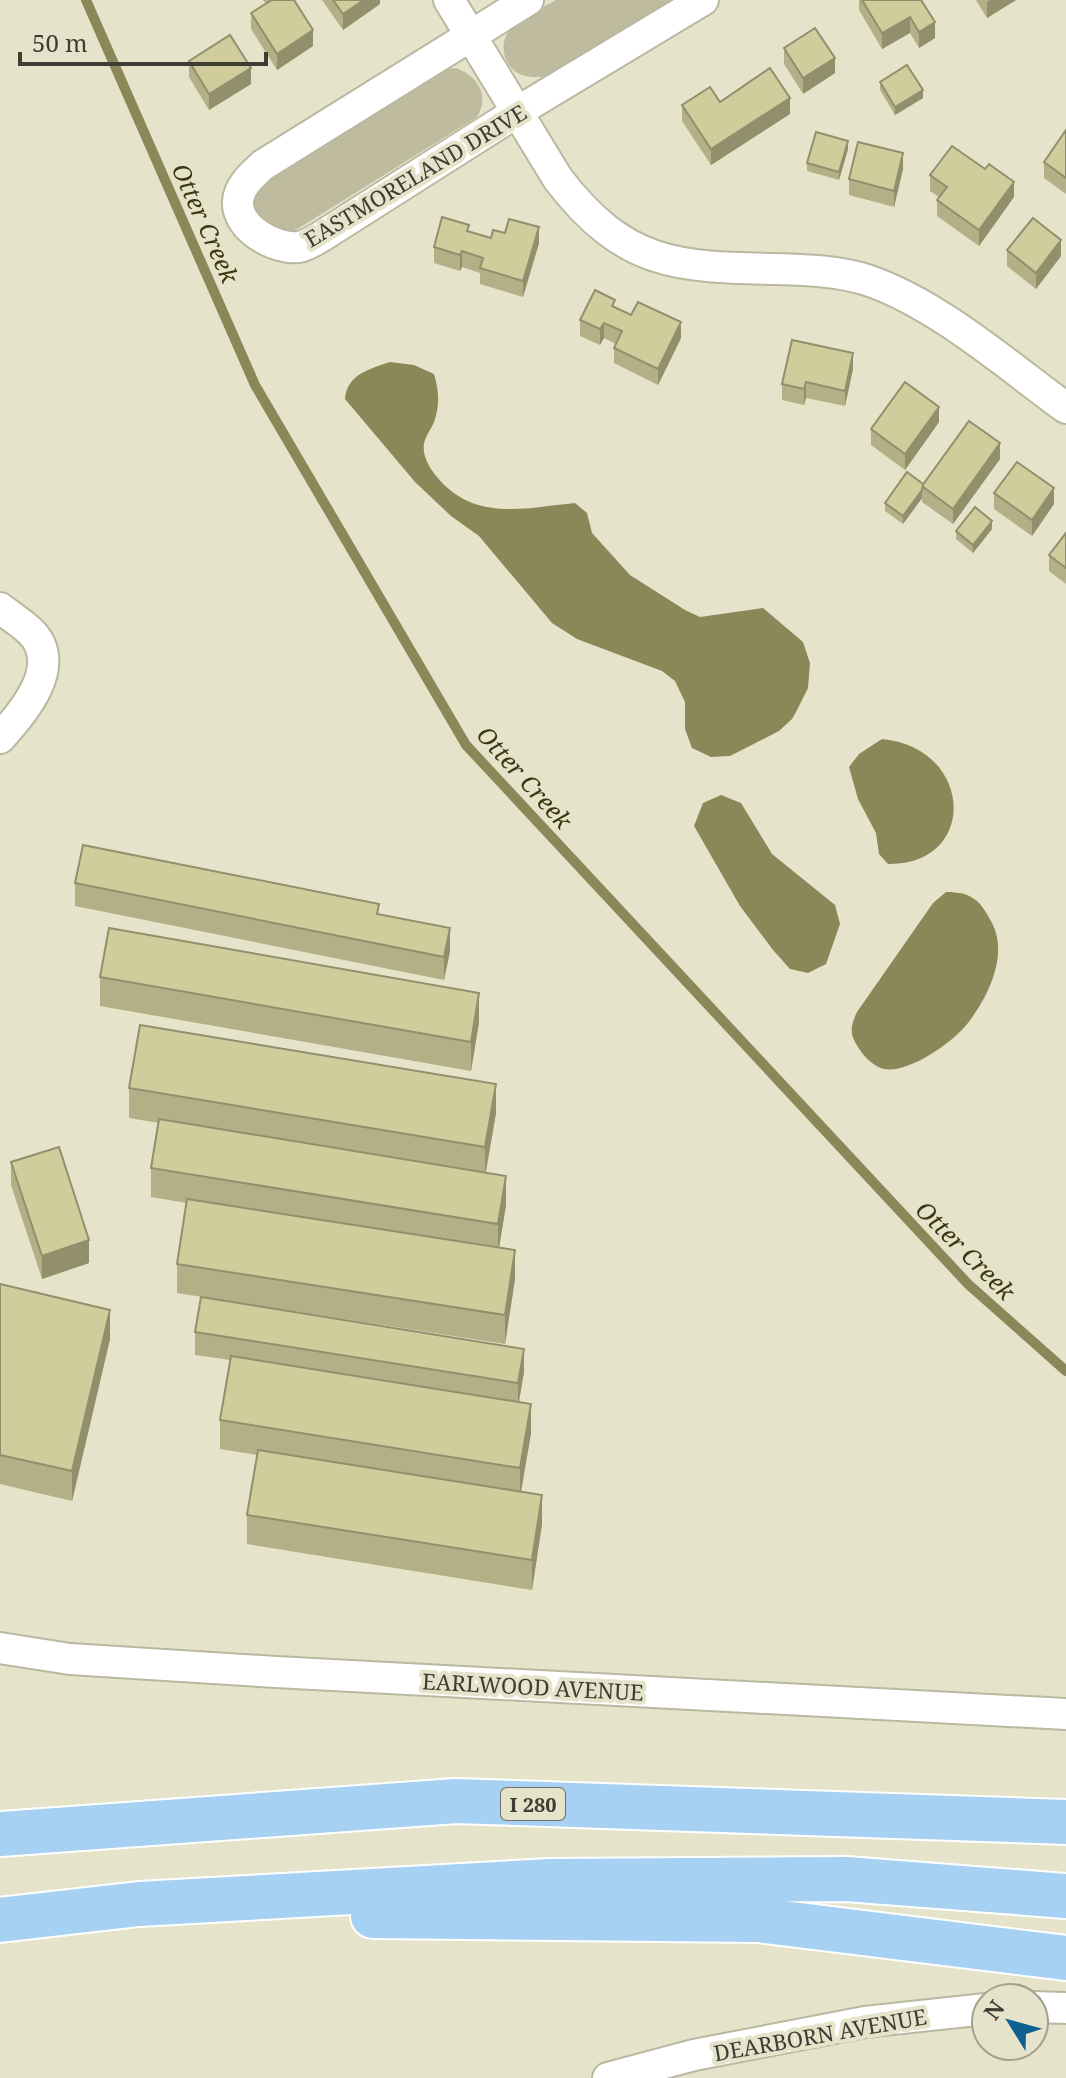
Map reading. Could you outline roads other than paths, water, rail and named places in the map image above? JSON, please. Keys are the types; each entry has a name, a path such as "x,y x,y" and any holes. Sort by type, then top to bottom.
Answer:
{"highway":[{"name":"I 280","path":"0,1834 456,1801 1066,1822"},
{"path":"0,1920 139,1904 566,1881 846,1879 1066,1896"},
{"path":"139,1904 412,1918 758,1920 1066,1958"}],"street":[{"path":"449,0 571,195 591,217 628,244 659,258 689,266 810,270 850,275 882,285 925,306 1066,408"},
{"name":"EASTMORELAND DRIVE","path":"528,0 263,165 247,180 238,201 243,219 257,234 278,245 299,247 322,236 517,112 703,0"},
{"path":"0,608 33,633 43,652 35,695 0,738"},
{"name":"EARLWOOD AVENUE","path":"0,1648 70,1659 276,1672 1066,1714"},
{"name":"DEARBORN AVENUE","path":"608,2078 694,2055 865,2022 970,2011"}],"waterway":[{"name":"Otter Creek","path":"86,0 255,385 466,745 968,1284 1066,1371"}]}
